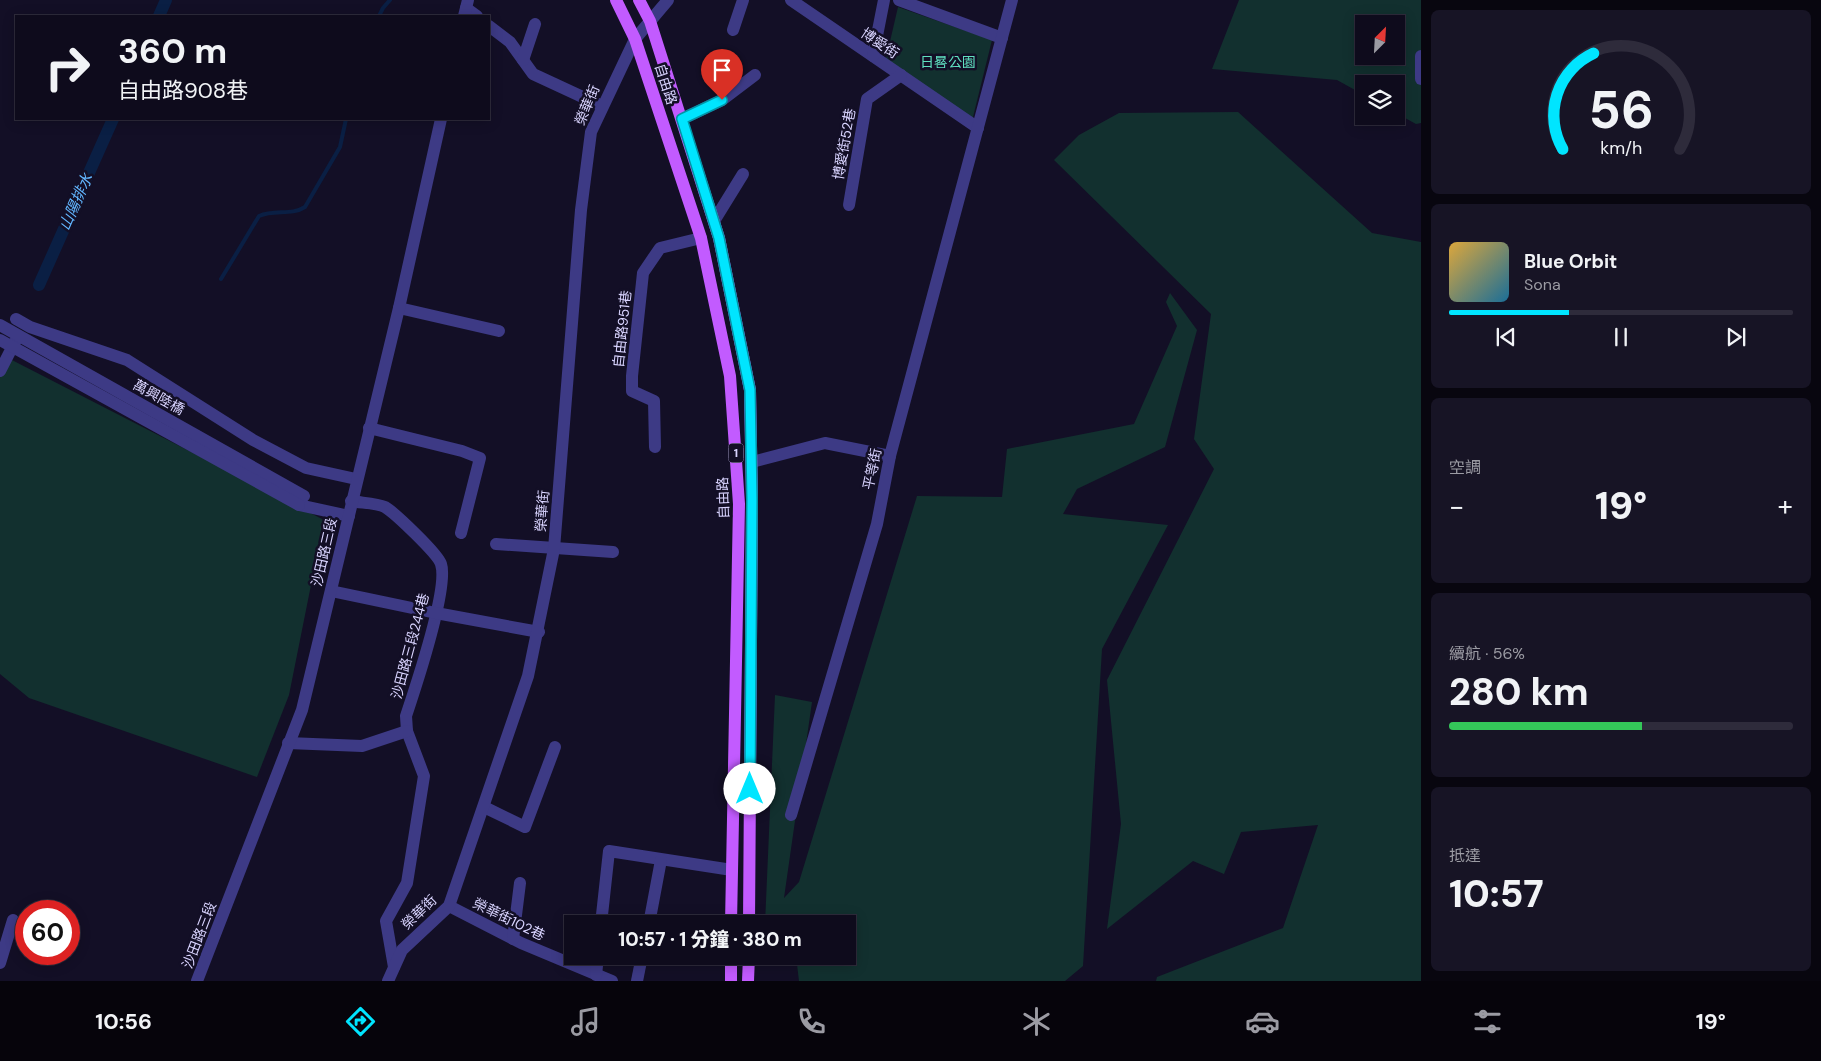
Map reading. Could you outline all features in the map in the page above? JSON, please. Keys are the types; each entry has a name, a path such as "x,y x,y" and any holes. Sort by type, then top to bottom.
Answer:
{"main road":[{"name":"自由路","path":"616,0 635,39 701,238 730,376 739,504 731,915"},
{"name":"自由路","path":"639,0 650,21 714,221 750,390 752,462 749,915"},
{"path":"707,265 724,264"},
{"path":"731,965 731,981"},
{"path":"748,965 748,981"}],"street":[{"name":"榮華街","path":"388,981 402,950 448,906 528,676 539,632 554,549 581,210 591,132 635,39 668,0"},
{"path":"733,30 743,0"},
{"name":"博愛街","path":"791,0 978,128"},
{"path":"873,56 884,0"},
{"path":"899,0 1002,38"},
{"name":"平等街","path":"791,815 877,524 890,456 1012,0"},
{"path":"523,60 535,24"},
{"path":"490,27 510,42 533,74 602,106"},
{"path":"1421,56 1421,79"},
{"path":"682,119 722,100 755,75"},
{"name":"博愛街52巷","path":"849,205 867,99 901,75"},
{"name":"沙田路三段","path":"198,981 302,710 349,516 356,479 399,308 441,120"},
{"path":"714,221 743,174"},
{"name":"自由路951巷","path":"655,447 654,402 632,391 643,273 660,248 701,238"},
{"path":"399,308 499,331"},
{"path":"0,371 20,322 127,360 253,440 306,468 356,479"},
{"name":"萬興陸橋","path":"0,325 301,500"},
{"name":"萬興陸橋","path":"0,340 301,500"},
{"path":"369,428 462,451 480,458 461,533"},
{"path":"752,462 825,443 890,456"},
{"path":"301,500 349,516"},
{"name":"沙田路三段244巷","path":"351,501 385,507 434,551 442,565 436,613 406,716 407,731"},
{"path":"496,544 613,552"},
{"path":"331,590 436,613 539,632"},
{"path":"288,743 362,746 407,731 424,776 406,883 386,921 394,967"},
{"path":"484,807 525,827 556,747"},
{"path":"602,915 608,851 732,870"},
{"path":"651,915 661,860"},
{"path":"513,939 520,883"},
{"name":"榮華街102巷","path":"448,906 513,939 612,981"},
{"path":"0,963 13,920"},
{"path":"596,975 597,965"},
{"path":"638,981 641,965"}],"green space":[{"path":"1239,0 1421,0 1421,123 1416,124 1405,118 1405,75 1355,75 1355,90 1337,80 1212,69"},
{"name":"日晷公園","path":"898,7 992,40 972,121 885,63"},
{"path":"1238,112 1372,233 1421,242 1421,981 1156,981 1157,977 1283,928 1318,825 1241,832 1224,874 1193,861 1107,929 1121,824 1107,680 1214,469 1194,439 1211,314 1054,160 1079,135 1119,113"},
{"path":"1170,293 1197,330 1165,447 1077,489 1063,514 1168,525 1102,649 1083,966 1065,981 799,981 797,965 856,965 856,915 765,915 775,695 812,702 784,898 799,882 917,496 1002,497 1007,449 1134,424 1177,326 1166,302"},
{"path":"8,358 324,520 289,695 257,777 29,698 0,674 0,377"}],"waterway":[{"name":"山陽排水","path":"159,15 166,0"},
{"path":"380,15 390,0"},
{"name":"山陽排水","path":"39,285 113,120"},
{"path":"221,279 259,216 300,210 305,207 340,147 346,120"}],"route":[{"path":"722,100 682,119 719,238 750,390 752,500 750,789"}]}
